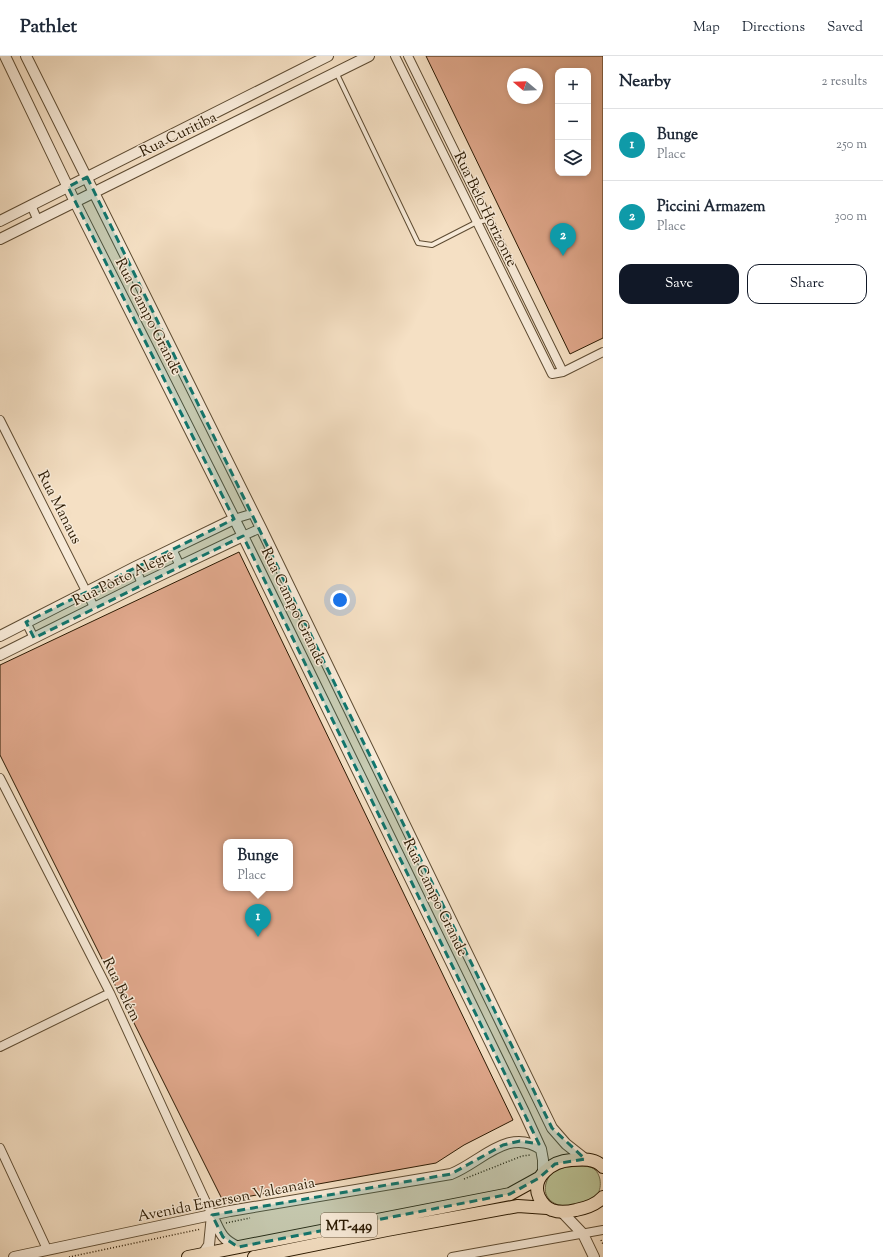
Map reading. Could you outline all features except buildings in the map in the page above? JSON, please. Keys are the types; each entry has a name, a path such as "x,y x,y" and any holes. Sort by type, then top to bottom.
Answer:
{"main road":[{"name":"MT-449","path":"188,1257 510,1194 541,1176 548,1169 564,1160 594,1160 602,1165"},
{"path":"541,1176 538,1194 541,1202 547,1208"},
{"name":"MT-449","path":"254,1257 387,1230 518,1206 547,1208 562,1212 583,1209 603,1199"}],"street":[{"name":"Rua Campo Grande","path":"5,56 75,202 243,536 524,1112 541,1148 543,1160 541,1176"},
{"name":"Rua Campo Grande","path":"26,56 254,513 552,1128 566,1144 585,1159"},
{"name":"Rua Curitiba","path":"0,221 328,56"},
{"name":"Rua Curitiba","path":"0,240 369,56"},
{"name":"Rua Belo Horizonte","path":"395,56 552,374 563,372 408,56"},
{"path":"423,113 434,109"},
{"path":"31,205 38,221"},
{"path":"563,372 603,352"},
{"name":"Rua Manaus","path":"0,420 94,607"},
{"name":"Rua Pôrto Alegre","path":"0,636 172,549 234,519 254,513"},
{"name":"Rua Pôrto Alegre","path":"0,655 94,607 261,528"},
{"path":"172,549 180,566"},
{"path":"135,567 142,584"},
{"path":"26,622 34,638"},
{"name":"Rua Belém","path":"0,778 110,993 212,1215"},
{"path":"0,1047 110,993"},
{"name":"Avenida Emerson Valcanaia","path":"14,1257 212,1215 445,1175 458,1171 496,1148 515,1141 529,1143 541,1148"},
{"path":"0,1148 48,1249"},
{"path":"562,1212 583,1234 594,1257"},
{"path":"212,1215 223,1236 228,1242 238,1247"},
{"path":"203,1254 209,1245 212,1215"},
{"path":"453,1257 603,1230"}],"lane":[{"path":"336,72 418,243 432,245 477,222 488,220"}],"highlighted area":[{"path":"87,177 552,1128 585,1159 555,1164 539,1178 510,1194 238,1247 223,1237 212,1215 451,1174 503,1145 520,1141 539,1144 243,536 34,638 26,622 234,519 68,187"}],"green space":[{"path":"577,1166 590,1167 597,1172 600,1179 600,1188 597,1195 591,1200 566,1206 557,1204 549,1199 545,1191 545,1187 550,1175 558,1169"}],"place":[{"name":"Piccini Armazem","path":"563,256"},
{"name":"Bunge","path":"258,937"}]}
